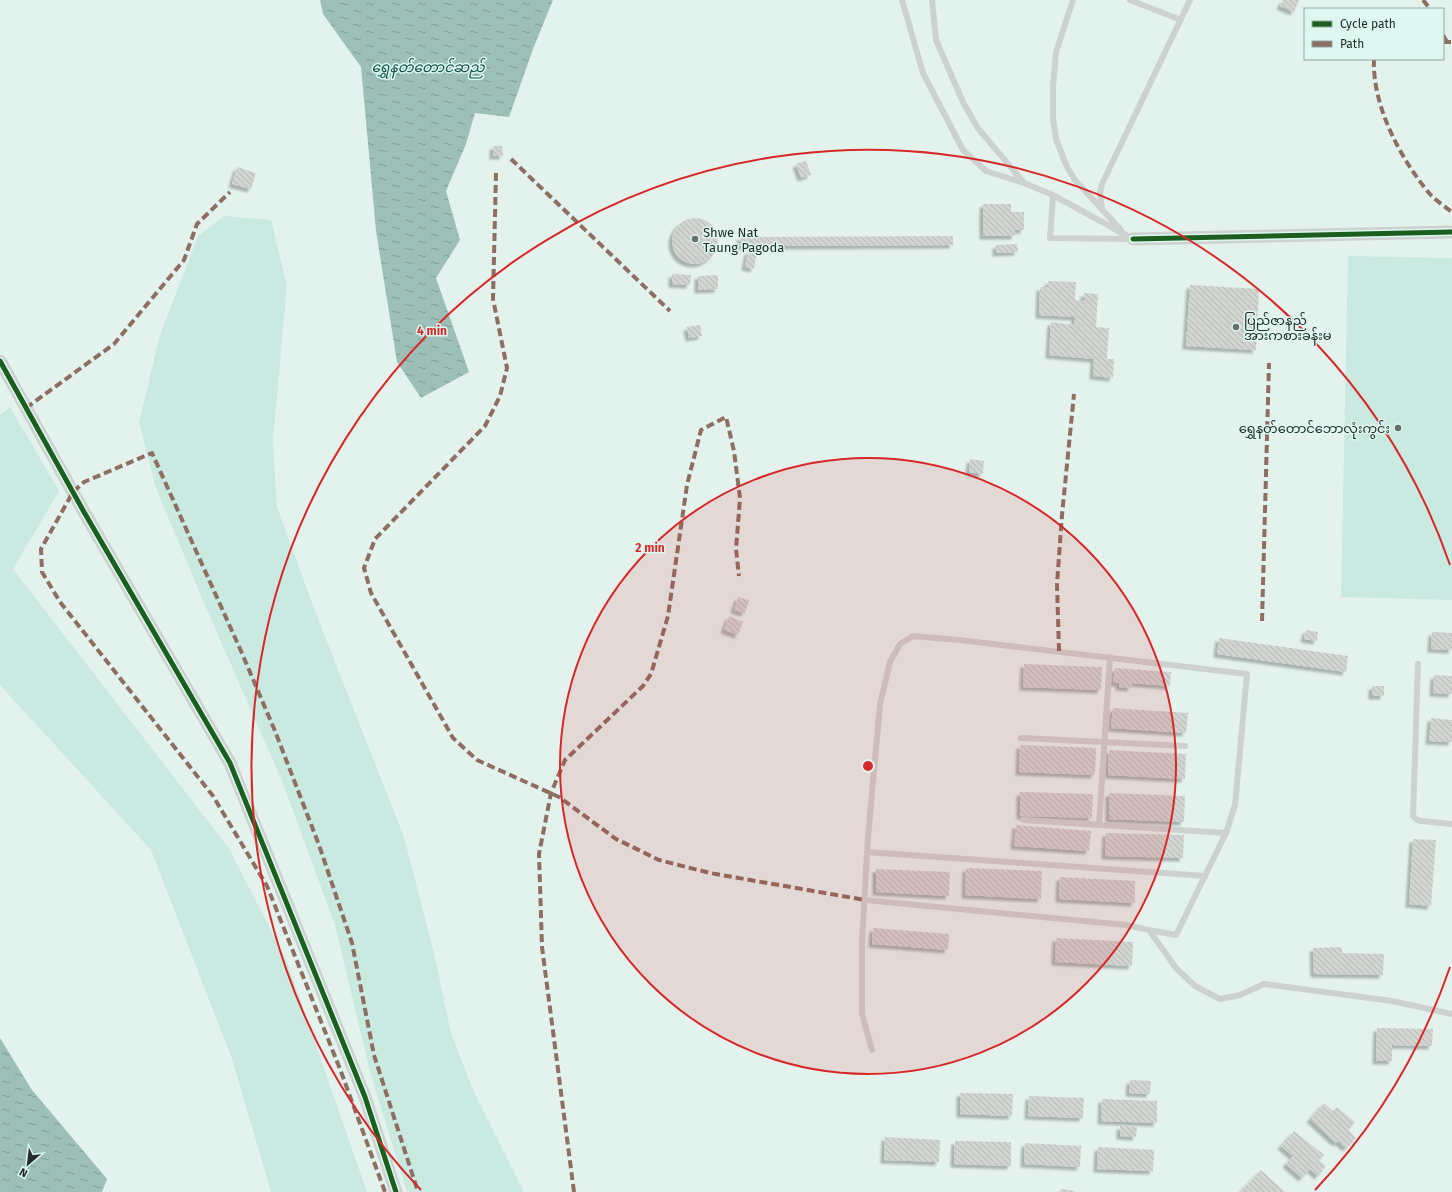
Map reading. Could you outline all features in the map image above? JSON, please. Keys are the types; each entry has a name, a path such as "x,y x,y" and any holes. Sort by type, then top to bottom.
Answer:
{"street":[{"path":"1129,237 1452,232"},
{"path":"0,361 84,512 230,763 365,1097 396,1192"}],"lane":[{"path":"902,0 924,73 963,150 986,171 1024,183 1053,196 1129,237"},
{"path":"932,0 936,40 963,102 977,127 1024,183"},
{"path":"1073,0 1056,52 1053,100 1053,119 1056,139 1067,168 1075,180 1129,237"},
{"path":"1130,0 1181,20"},
{"path":"1102,209 1100,193 1102,184 1190,0"},
{"path":"1053,196 1050,238 1129,237"},
{"path":"865,900 1126,925 1176,935 1226,834 1235,805 1247,674 959,640 913,636 900,644 890,662 880,704 867,852 862,957 862,1014 872,1050"},
{"path":"1099,825 1110,658"},
{"path":"1418,664 1413,816 1417,820 1452,824"},
{"path":"1021,738 1185,746"},
{"path":"1023,820 1226,834"},
{"path":"867,852 1205,876"},
{"path":"1149,930 1176,968 1195,986 1220,999 1240,996 1264,984 1392,1001 1452,1014"}],"shaded area":[{"path":"224,216 271,220 287,285 273,441 277,507 315,611 404,837 434,953 451,1033 473,1090 524,1192 407,1192 370,1072 335,925 282,781 204,603 156,488 139,422 160,335 198,236"},
{"name":"ရွှေနတ်တောင်ဘောလုံးကွင်း","path":"1348,256 1452,258 1452,600 1341,597"},
{"path":"10,407 59,491 13,569 228,847 286,959 367,1192 271,1192 232,1059 151,850 0,685 0,415"}],"water":[{"name":"ရွှေနတ်တောင်ဆည်","path":"320,0 553,0 533,49 509,117 475,113 466,144 446,191 460,240 436,278 469,372 421,398 397,362 376,231 361,67 323,14"},
{"path":"0,1038 32,1090 107,1179 102,1192 0,1192"}],"building":[{"path":"1283,0 1299,0 1294,12 1280,6"},
{"path":"493,146 502,146 503,156 493,156"},
{"path":"806,161 811,175 801,178 796,164"},
{"path":"237,167 256,173 251,189 232,184"},
{"path":"983,204 1011,204 1011,212 1024,212 1024,230 1015,230 1015,236 983,236"},
{"name":"Shwe Nat Taung Pagoda","path":"690,218 700,218 712,224 717,232 717,250 712,258 704,263 690,264 682,261 675,254 672,246 672,236 675,228 682,221"},
{"path":"953,236 953,245 740,246 740,237"},
{"path":"1017,244 1018,252 996,253 996,245"},
{"path":"748,251 757,253 754,269 745,267"},
{"path":"672,274 691,275 690,285 672,284"},
{"path":"718,275 718,289 698,290 698,276"},
{"path":"1048,281 1076,282 1075,300 1084,301 1084,293 1098,294 1096,327 1109,328 1107,359 1114,359 1113,378 1093,376 1094,359 1049,355 1051,322 1074,325 1075,317 1039,315 1040,287 1048,287"},
{"path":"1190,285 1259,289 1256,350 1186,346"},
{"path":"700,325 702,336 689,338 687,327"},
{"path":"970,459 984,461 983,474 969,472"},
{"path":"738,597 749,600 745,613 734,610"},
{"path":"729,616 743,622 738,635 724,630"},
{"path":"1306,630 1318,632 1317,641 1304,639"},
{"path":"1432,632 1452,633 1452,650 1431,649"},
{"path":"1219,638 1348,656 1346,672 1217,654"},
{"path":"1024,664 1102,667 1101,690 1023,687"},
{"path":"1115,668 1171,672 1170,686 1132,683 1131,688 1119,687 1119,683 1113,683"},
{"path":"1434,675 1452,676 1452,694 1433,693"},
{"path":"1372,686 1384,686 1384,696 1372,696"},
{"path":"1113,708 1188,713 1186,733 1111,728"},
{"path":"1431,718 1452,720 1452,742 1429,741"},
{"path":"1020,745 1096,748 1095,775 1019,772"},
{"path":"1109,750 1186,754 1185,779 1108,775"},
{"path":"1020,792 1093,794 1092,818 1020,816"},
{"path":"1109,793 1185,796 1184,822 1109,819"},
{"path":"1016,825 1091,831 1089,851 1014,846"},
{"path":"1106,833 1184,835 1183,858 1105,856"},
{"path":"1413,839 1436,840 1431,906 1409,904"},
{"path":"966,868 1042,871 1041,899 965,895"},
{"path":"876,869 950,872 949,896 876,892"},
{"path":"1060,877 1135,881 1135,903 1059,899"},
{"path":"873,928 949,934 948,950 872,944"},
{"path":"1056,938 1133,942 1132,966 1055,962"},
{"path":"1342,947 1342,953 1384,954 1383,975 1314,974 1313,948"},
{"path":"1377,1028 1433,1029 1432,1046 1392,1045 1392,1061 1376,1061"},
{"path":"1130,1080 1151,1081 1150,1094 1129,1093"},
{"path":"960,1093 1013,1094 1012,1116 960,1114"},
{"path":"1029,1096 1084,1098 1083,1118 1028,1116"},
{"path":"1102,1099 1157,1101 1157,1123 1101,1121"},
{"path":"1324,1103 1333,1111 1337,1107 1355,1122 1348,1130 1356,1138 1346,1148 1338,1141 1336,1143 1310,1119"},
{"path":"1120,1126 1137,1127 1136,1137 1120,1136"},
{"path":"1294,1131 1324,1155 1319,1160 1326,1166 1318,1176 1310,1169 1302,1178 1286,1164 1293,1156 1281,1146"},
{"path":"885,1137 940,1140 939,1162 884,1160"},
{"path":"955,1141 1011,1142 1011,1166 954,1164"},
{"path":"1025,1143 1081,1146 1080,1167 1024,1164"},
{"path":"1098,1147 1154,1150 1153,1171 1097,1169"},
{"path":"1261,1170 1285,1192 1240,1192"},
{"path":"1061,1189 1075,1191 1075,1192 1060,1192"}],"marked path":[{"path":"1423,0 1429,8"},
{"path":"1444,37 1447,42"},
{"path":"1444,42 1452,42"},
{"path":"1374,60 1378,94 1383,112 1398,147 1418,179 1429,193 1452,212"},
{"path":"511,159 670,311"},
{"path":"496,173 493,299 507,368 500,396 485,426 375,539 364,568 371,593 453,738 477,760 559,797 616,839 659,860 710,873 865,900"},
{"path":"26,408 114,344 184,260 197,224 230,192"},
{"path":"1262,621 1269,363"},
{"path":"1059,651 1057,584 1074,394"},
{"path":"574,1192 542,947 539,854 551,793 565,760 643,686 651,674 668,616 687,485 701,430 726,417 734,451 740,498 736,549 739,576"},
{"path":"385,1192 340,1069 267,886 213,796 60,602 42,572 41,549 73,492 84,482 152,453 241,651 275,731 319,845 352,943 374,1055 418,1192"}],"cycle path":[{"path":"1133,239 1452,232"},
{"path":"0,361 84,512 230,763 365,1097 396,1192"}],"place":[{"name":"Shwe Nat Taung Pagoda","path":"695,239"},
{"name":"ပြည်ဇာနည် အားကစားခန်းမ","path":"1236,327"},
{"name":"ရွှေနတ်တောင်ဘောလုံးကွင်း","path":"1398,428"}]}
